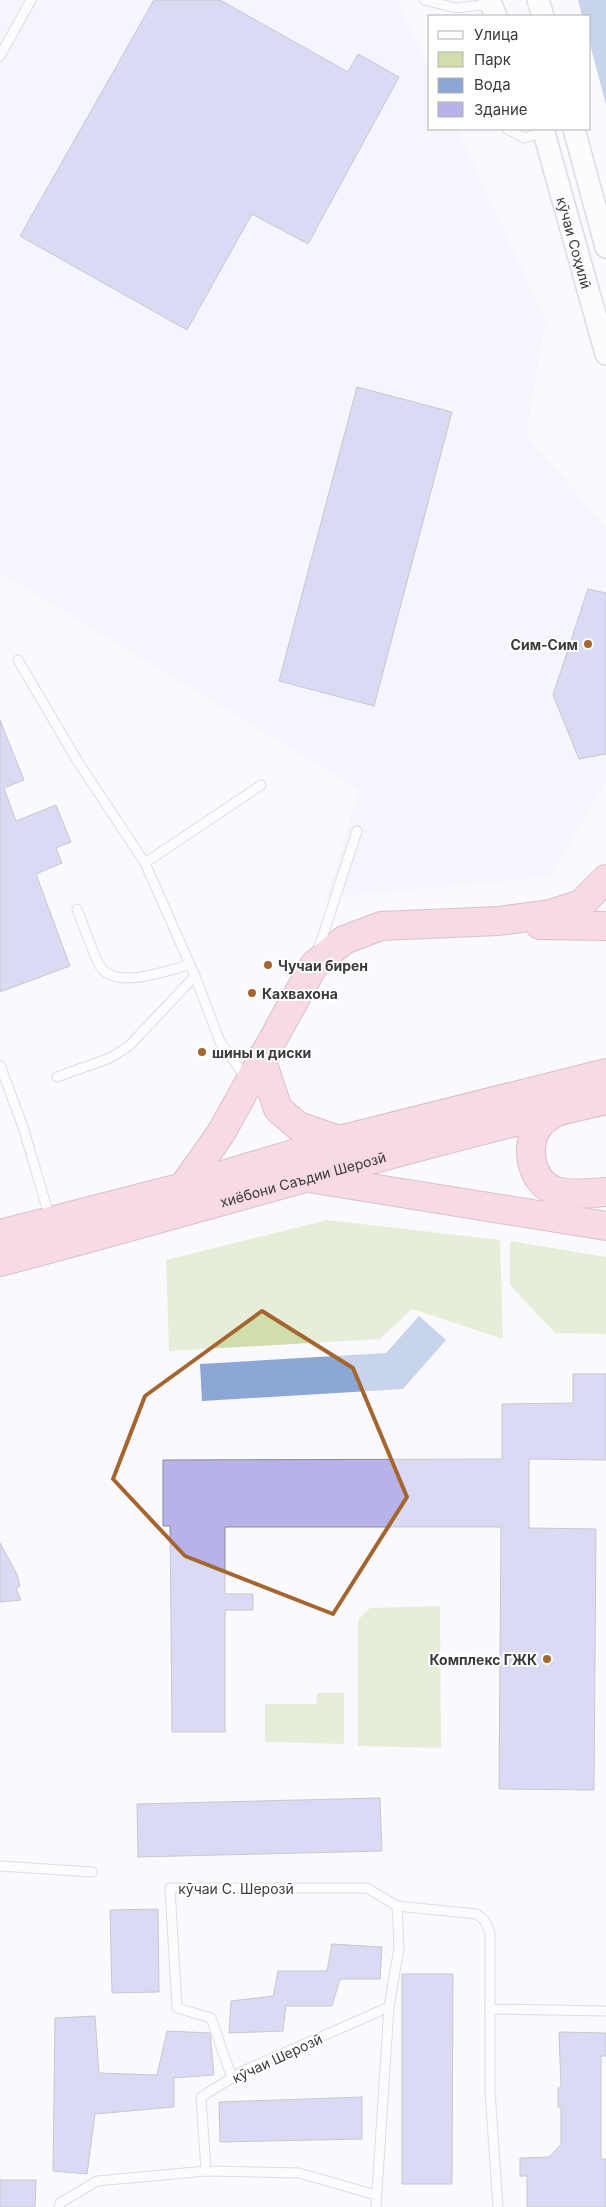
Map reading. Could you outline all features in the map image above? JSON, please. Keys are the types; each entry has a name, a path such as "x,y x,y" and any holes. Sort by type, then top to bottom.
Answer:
{"highway":[{"path":"183,1188 221,1133 314,965 344,940 381,926 499,921 550,914 581,904 606,879"},
{"path":"499,921 546,925 606,926"},
{"path":"255,1070 278,1109 298,1126 339,1140"},
{"name":"хиёбони Саъдии Шерозӣ","path":"0,1234 183,1188 339,1140 606,1073"},
{"name":"хиёбони Саъдии Шерозӣ","path":"0,1262 169,1218 306,1178 606,1100"},
{"path":"556,1112 540,1124 533,1138 531,1159 535,1174 542,1183 555,1191 570,1194 606,1192"},
{"path":"306,1178 606,1226"}],"street":[{"path":"538,0 543,15"},
{"name":"кӯчаи Соҳилӣ","path":"544,130 606,354"},
{"name":"кӯчаи Соҳилӣ","path":"574,130 606,247"}],"lane":[{"path":"0,56 32,0"},
{"path":"424,0 456,12 492,7"},
{"path":"509,130 524,138 544,130"},
{"path":"18,660 78,762 144,863 195,976 220,1042 255,1070"},
{"path":"144,863 261,785"},
{"path":"314,965 357,831"},
{"path":"77,909 102,968 113,978 132,979 190,965"},
{"path":"56,1077 110,1058 129,1046 195,976"},
{"path":"0,1065 23,1128 51,1220"},
{"path":"0,1866 92,1872"},
{"name":"кӯчаи С. Шерозӣ","path":"232,2078 211,2018 177,2008 170,1888 367,1888 397,1906"},
{"path":"376,2207 389,2007 399,1948 397,1906 477,1914 485,1921 490,1933 490,2091 498,2207"},
{"name":"кӯчаи Шерозӣ","path":"206,2171 201,2097 243,2071 389,2007"},
{"path":"490,2009 606,2011"},
{"path":"60,2207 60,2203 97,2181 206,2171 299,2173 376,2195"}],"highlighted area":[{"path":"262,1311 353,1368 407,1497 333,1614 185,1556 113,1479 145,1396"}],"shaded area":[{"path":"0,0 400,0 401,8 428,66 428,130 457,130 546,320 526,435 606,527 606,782 550,877 326,898 359,790 0,573"}],"green space":[{"path":"327,1220 500,1240 503,1339 412,1309 380,1339 169,1351 166,1260"},
{"path":"510,1241 606,1257 606,1334 555,1333 510,1285"},
{"path":"440,1606 441,1748 358,1746 358,1620 370,1608"},
{"path":"317,1693 344,1693 344,1744 265,1742 265,1704 316,1704"}],"water":[{"path":"578,0 606,0 606,105 591,48 591,15 582,15"},
{"path":"419,1316 446,1340 403,1389 202,1401 200,1364 386,1353"}],"building":[{"path":"154,0 220,0 348,72 358,54 399,77 308,244 252,214 187,330 20,236"},
{"path":"357,387 452,412 374,706 279,681"},
{"name":"Сим-Сим","path":"588,589 606,593 606,754 579,759 553,695"},
{"path":"0,720 24,780 4,788 16,821 56,805 71,842 56,848 62,863 36,874 70,966 0,992"},
{"path":"573,1374 606,1374 606,1460 529,1459 529,1528 596,1529 594,1790 499,1789 501,1527 225,1527 225,1594 253,1594 253,1610 225,1610 225,1732 172,1732 170,1526 163,1526 163,1460 502,1459 502,1404 573,1403"},
{"path":"0,1543 17,1574 20,1586 16,1588 21,1600 0,1602"},
{"path":"380,1798 382,1851 138,1857 137,1804"},
{"path":"158,1909 159,1992 112,1993 110,1910"},
{"path":"332,1944 382,1947 380,1979 340,1979 332,2006 286,2006 283,2031 229,2033 231,2001 273,1996 278,1971 327,1971"},
{"path":"402,1974 453,1974 452,2184 402,2184"},
{"path":"95,2016 99,2073 157,2075 167,2031 210,2033 214,2075 174,2078 174,2107 95,2114 87,2174 53,2171 55,2018"},
{"path":"559,2032 606,2033 606,2056 601,2056 601,2159 606,2159 606,2207 527,2207 527,2176 520,2176 520,2158 549,2157 561,2144 561,2107 558,2107 558,2088 561,2088"},
{"path":"362,2097 362,2139 220,2142 219,2102"},
{"path":"0,2180 36,2180 35,2207 0,2207"}],"place":[{"name":"Сим-Сим","path":"588,644"},
{"name":"Чучаи бирен","path":"268,965"},
{"name":"Кахвахона","path":"252,993"},
{"name":"шины и диски","path":"202,1052"},
{"name":"Комплекс ГЖК","path":"547,1659"}]}
